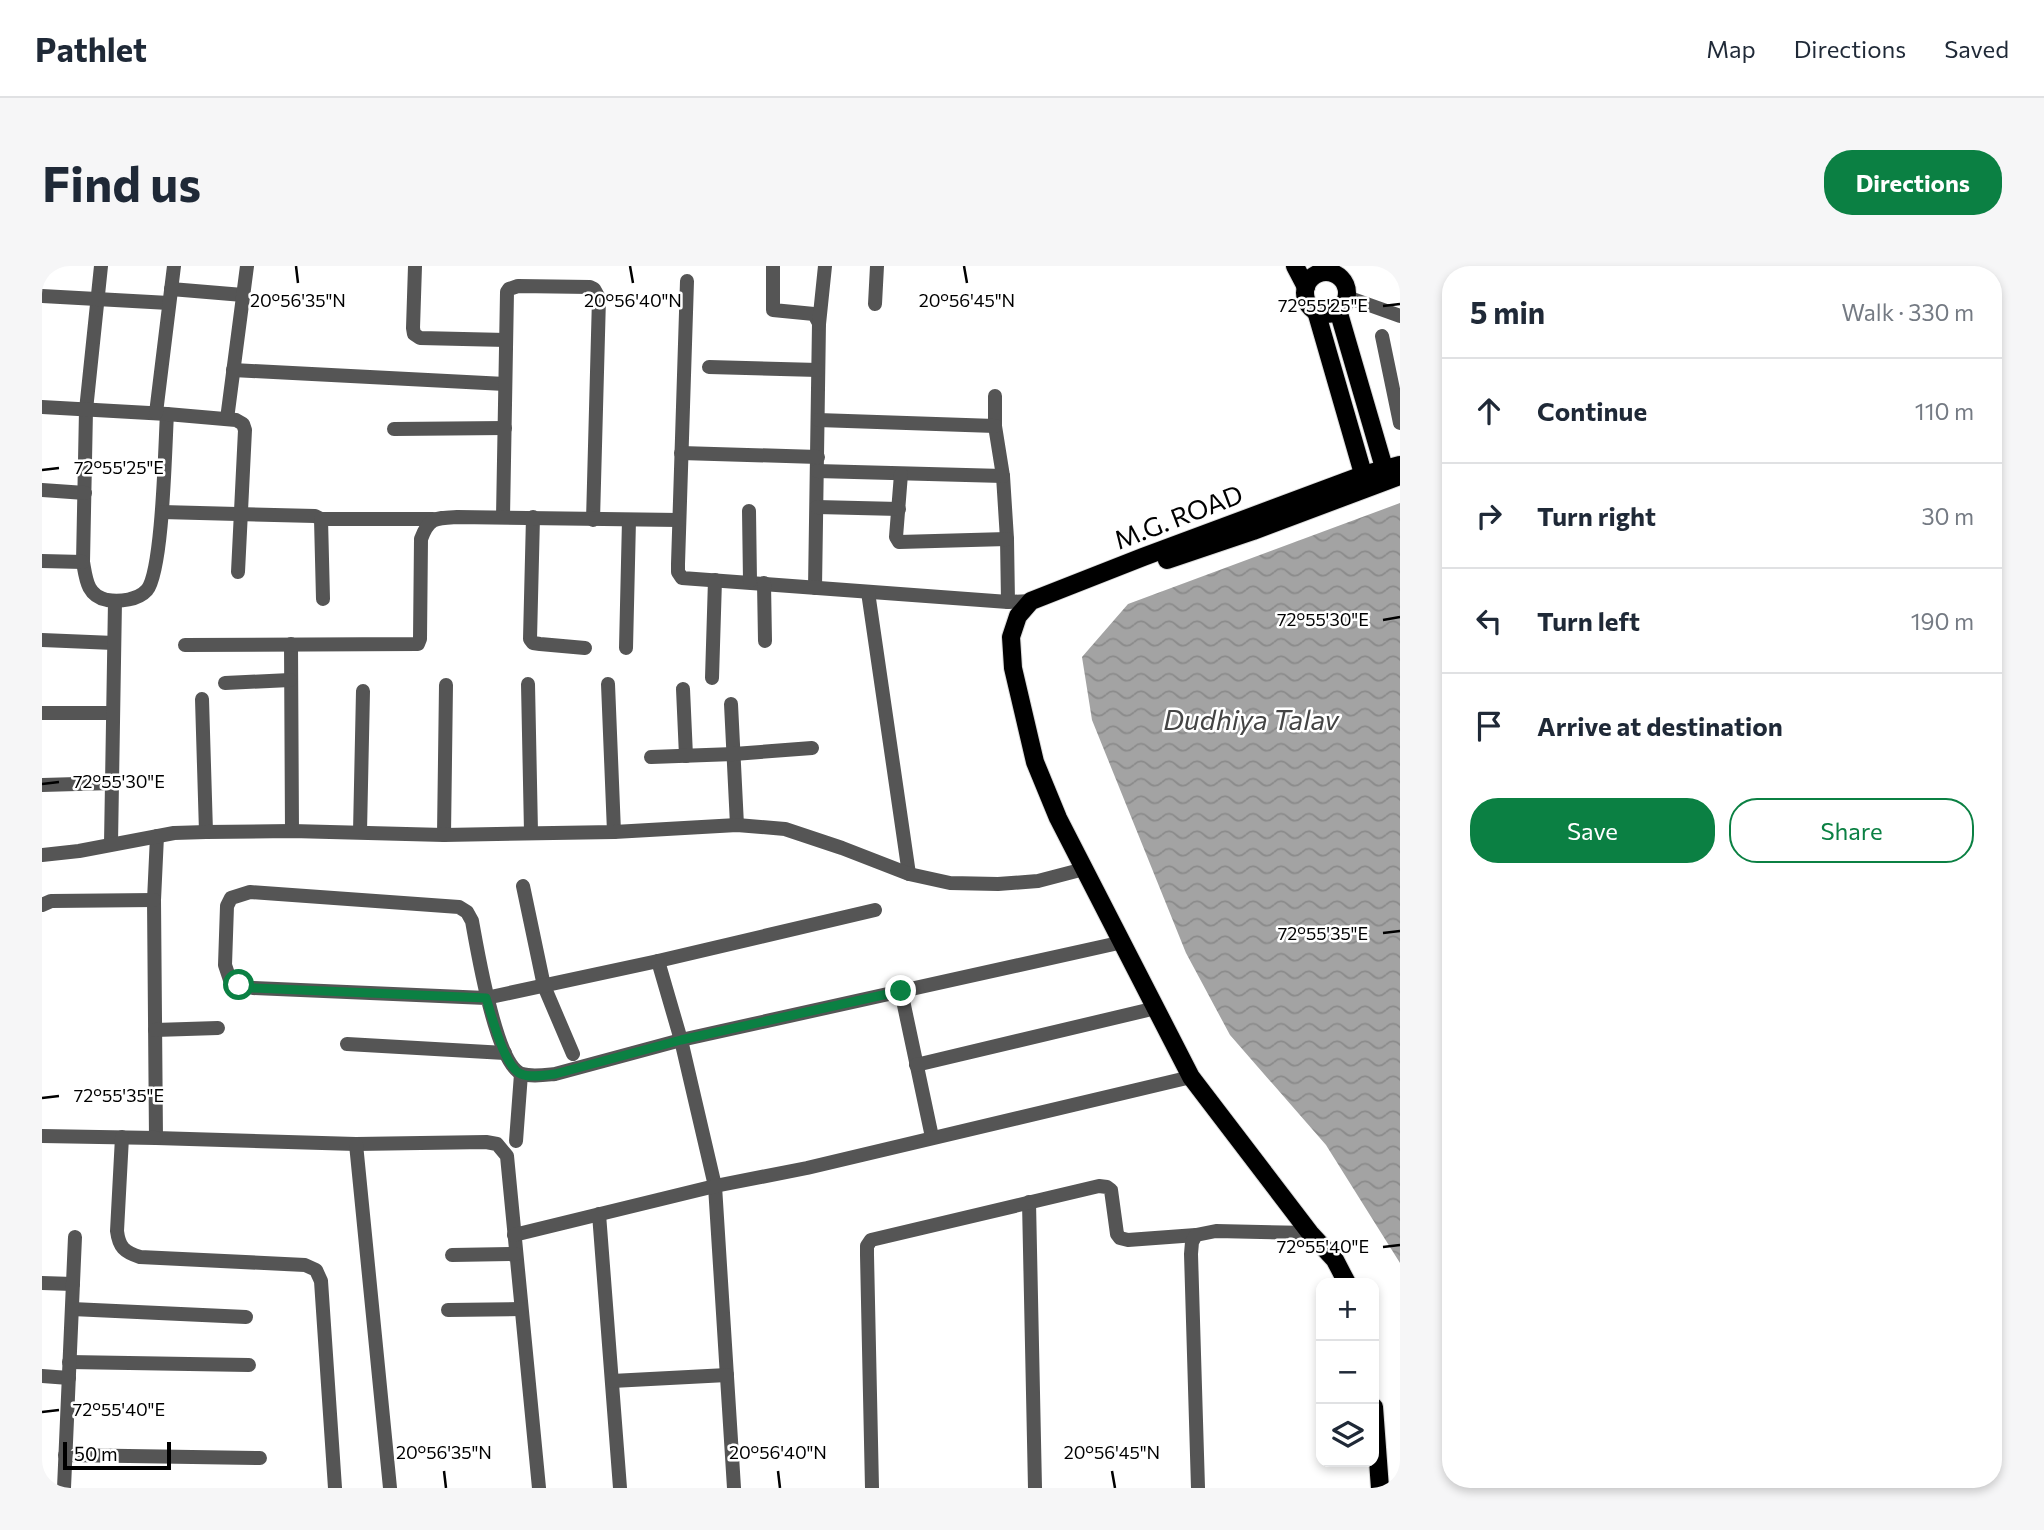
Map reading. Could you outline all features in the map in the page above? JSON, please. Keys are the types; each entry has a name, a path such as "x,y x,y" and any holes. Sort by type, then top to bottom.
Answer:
{"main road":[{"path":"1012,653 1024,625 1035,613 1053,603 1098,583 1253,531 1365,481 1316,311 1307,301 1306,287 1295,266"},
{"path":"1306,287 1319,269 1340,278 1347,290 1343,303 1330,314 1316,311"},
{"path":"1343,303 1393,472"},
{"name":"M.G. ROAD","path":"1031,601 1143,556 1393,472"},
{"path":"1031,601 1018,616 1011,637 1012,653 1022,711 1035,762 1058,818 1191,1077 1310,1233 1335,1260 1344,1278"},
{"path":"1378,1467 1380,1488"}],"street":[{"path":"102,266 86,410 83,562 87,585 94,594 103,600 115,601 138,597 147,590 155,571 162,512 162,413 174,266"},
{"path":"227,419 247,266"},
{"path":"415,266 414,334 420,338 506,340"},
{"path":"773,266 773,310 814,314 819,327"},
{"path":"815,588 819,327 825,266"},
{"path":"875,304 877,266"},
{"path":"687,281 678,572 682,578 1009,602 1031,601"},
{"path":"503,517 507,292 518,286 590,287 598,293 593,520"},
{"path":"42,296 98,299 243,295"},
{"path":"1343,303 1400,316"},
{"path":"1382,336 1400,424"},
{"path":"709,367 818,370"},
{"path":"233,370 505,384"},
{"path":"995,396 995,426 1003,476 1009,602"},
{"path":"42,407 162,413 236,420 243,424 245,430 238,572"},
{"path":"818,420 995,426"},
{"path":"394,429 505,428"},
{"path":"681,453 901,474 1003,476"},
{"path":"901,474 896,537 899,542 1007,539"},
{"path":"42,490 85,493"},
{"path":"817,507 899,509"},
{"path":"749,511 765,640"},
{"path":"162,512 315,516 321,519 533,517 679,520"},
{"path":"533,517 530,639 533,643 584,648"},
{"path":"321,519 323,599"},
{"path":"185,645 418,644 421,639 421,538 426,525 433,520"},
{"path":"626,648 629,520"},
{"path":"42,561 83,562"},
{"path":"712,678 715,580"},
{"path":"868,592 909,874"},
{"path":"111,844 115,601"},
{"path":"42,640 114,643"},
{"path":"291,644 292,831"},
{"path":"225,683 290,680"},
{"path":"528,684 531,832"},
{"path":"608,684 614,832"},
{"path":"444,835 446,685"},
{"path":"683,689 686,755"},
{"path":"360,832 363,691"},
{"path":"202,699 206,832"},
{"path":"731,704 737,825"},
{"path":"42,713 113,713"},
{"path":"651,757 812,748"},
{"path":"42,785 112,783"},
{"path":"42,855 157,836 206,832 444,835 614,832 737,825 785,829 909,874 950,883 1038,881 1084,869"},
{"path":"156,1138 154,900 157,836"},
{"path":"523,886 544,986 573,1054"},
{"path":"875,910 486,998 253,988 230,980 225,965 227,906 231,898 250,892 459,907 467,912 472,920 486,998 511,1066 521,1074 555,1074 681,1040 1123,943"},
{"path":"42,905 51,901 154,900"},
{"path":"658,961 681,1040 715,1186 734,1488"},
{"path":"901,991 932,1137"},
{"path":"916,1065 1156,1007"},
{"path":"155,1030 218,1028"},
{"path":"347,1044 505,1053"},
{"path":"516,1141 521,1074"},
{"path":"514,1235 1191,1077"},
{"path":"42,1136 356,1144 497,1144 507,1156 539,1488"},
{"path":"122,1138 117,1231 119,1244 126,1253 305,1265 316,1270 321,1281 335,1488"},
{"path":"356,1144 390,1488"},
{"path":"872,1488 867,1246 871,1240 1099,1186 1107,1187 1113,1194 1117,1234 1128,1240 1216,1231 1310,1233"},
{"path":"1029,1202 1035,1488"},
{"path":"599,1214 620,1488"},
{"path":"1196,1235 1191,1254 1198,1488"},
{"path":"64,1488 75,1237"},
{"path":"452,1255 516,1254"},
{"path":"42,1283 73,1284"},
{"path":"72,1309 246,1317"},
{"path":"448,1310 521,1309"},
{"path":"69,1362 248,1365"},
{"path":"612,1381 727,1375"},
{"path":"42,1377 69,1378"},
{"path":"65,1455 260,1458"}],"water":[{"name":"Dudhiya Talav","path":"1400,503 1400,1263 1326,1145 1230,1035 1186,953 1092,720 1082,657 1128,604"}],"route":[{"path":"239,985 253,988 486,998 511,1066 521,1074 535,1075 555,1074 681,1040 901,991"}]}
